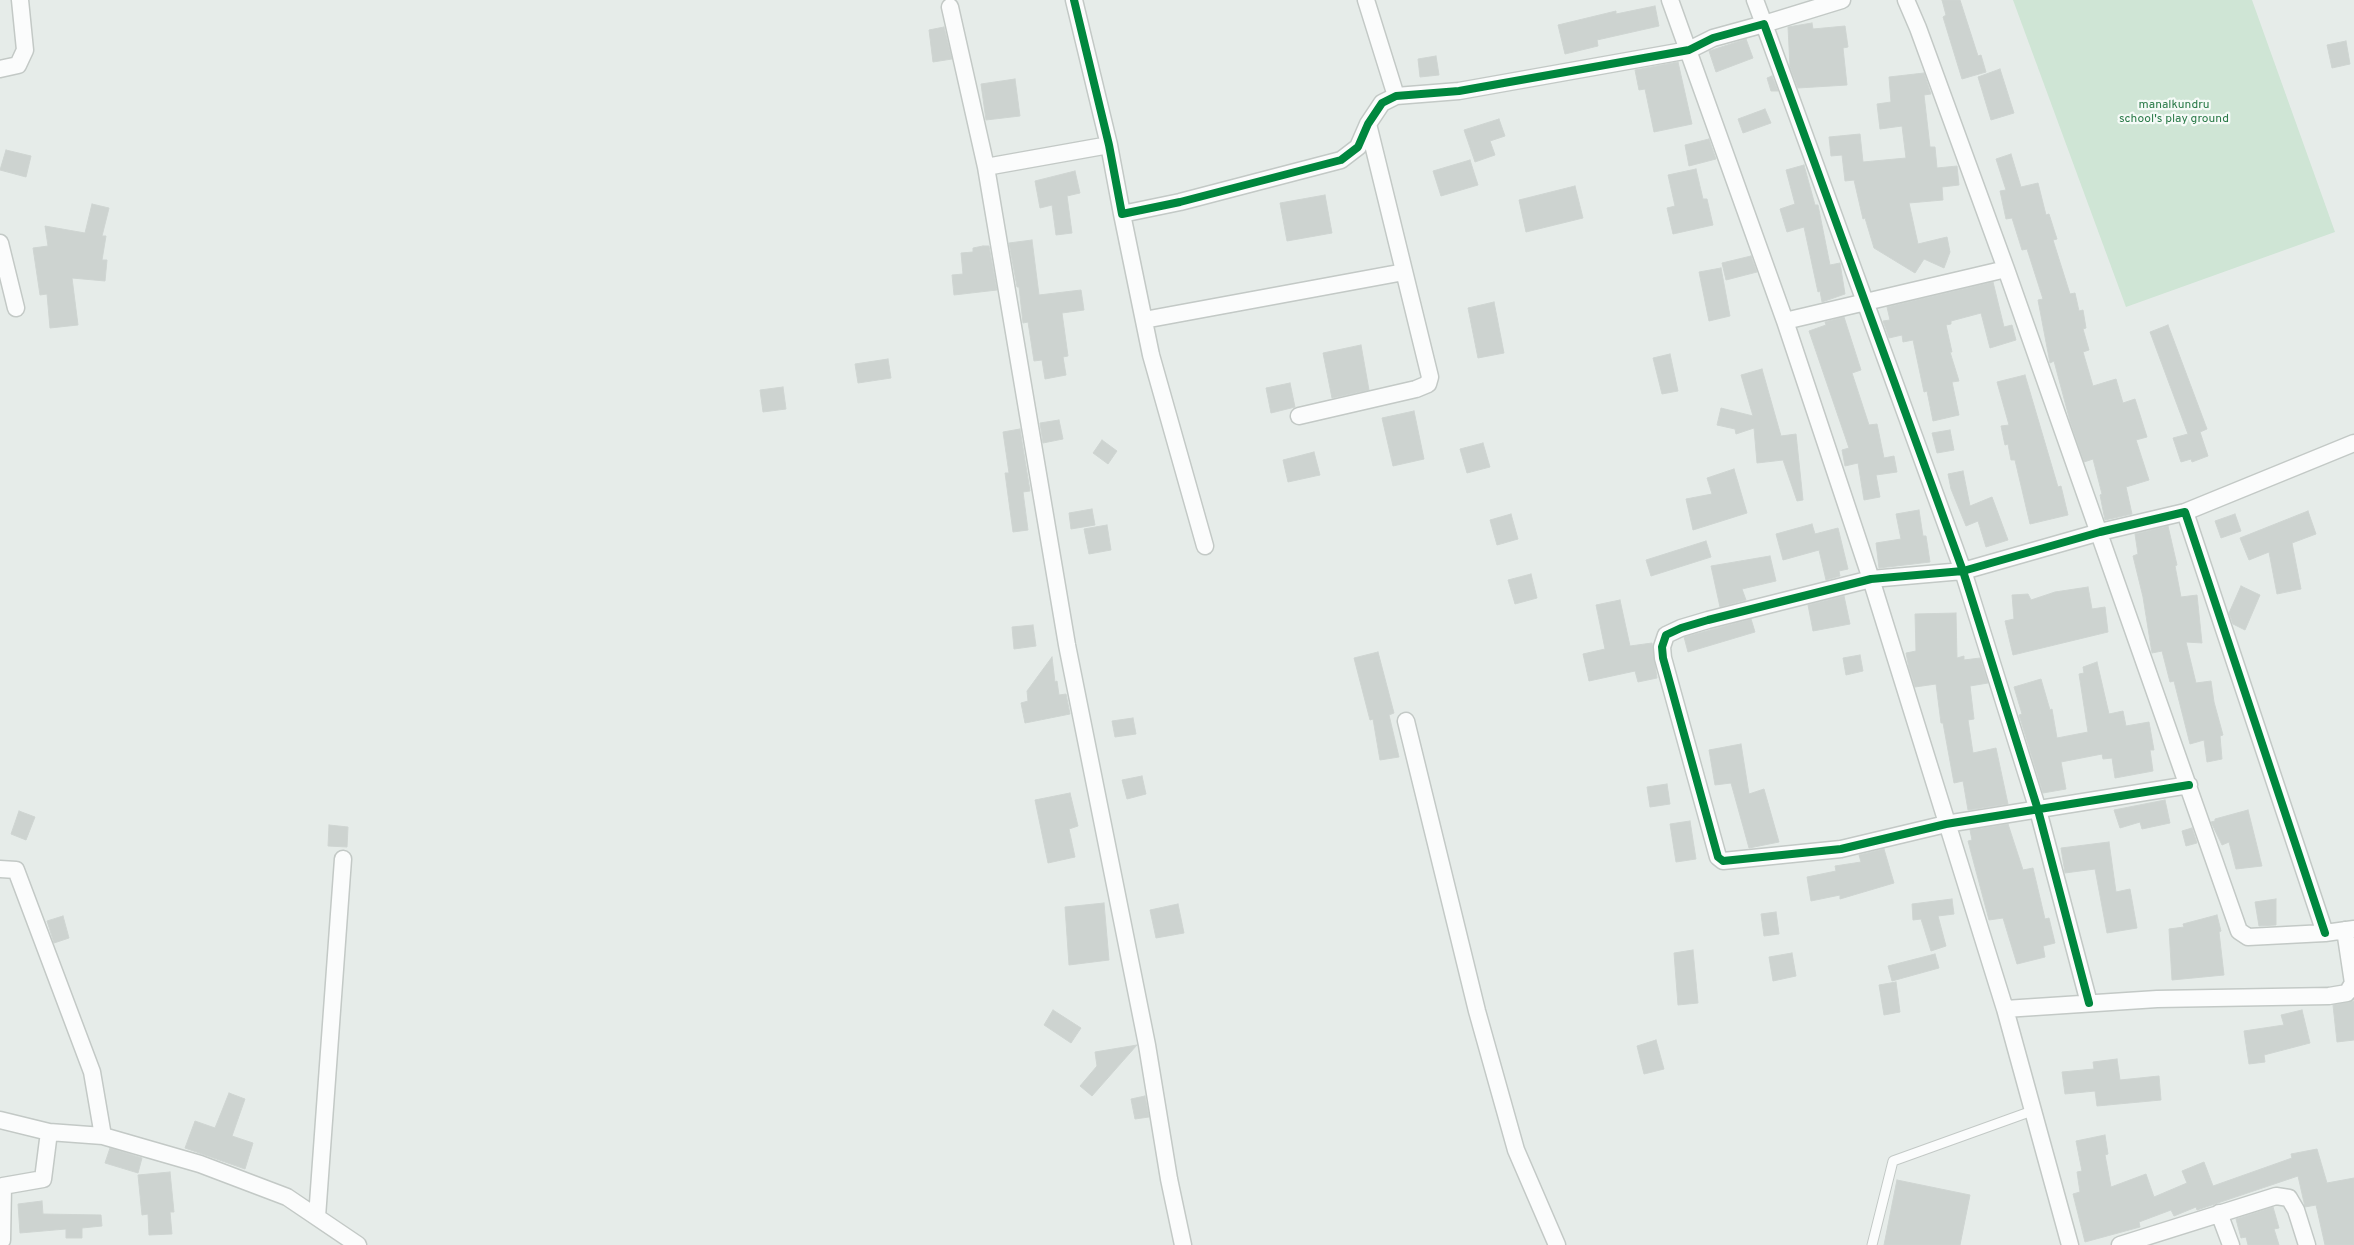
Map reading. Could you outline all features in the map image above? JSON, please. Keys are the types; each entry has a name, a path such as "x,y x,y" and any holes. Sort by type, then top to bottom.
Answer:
{"street":[{"path":"0,69 18,65 24,50 20,0"},
{"path":"1074,0 1109,145 1151,355 1205,546"},
{"path":"1366,0 1396,96"},
{"path":"1670,0 1784,321 1870,579 2005,1009 2070,1245"},
{"path":"1755,0 1963,571 2038,810 2089,1003"},
{"path":"1122,214 1180,202 1340,160 1358,147 1368,124 1382,103 1396,96 1459,91 1689,50 1713,38 1842,0"},
{"path":"1906,0 2006,269 2100,532 2190,785 2239,932 2248,937 2350,930 2353,983 2347,993 2329,996 2166,999 2005,1009"},
{"path":"950,7 986,167 1067,645 1147,1045 1169,1179 1183,1245"},
{"path":"1299,416 1416,389 1428,384 1430,378 1368,124"},
{"path":"986,167 1109,145"},
{"path":"0,244 16,308"},
{"path":"1784,321 2006,269"},
{"path":"1144,320 1404,272"},
{"path":"2190,785 1946,824 1841,849 1723,861 1718,857 1663,658 1662,646 1666,635 1681,628 1708,620 1870,579 1963,571 2100,532 2185,512 2354,443"},
{"path":"2185,512 2325,933"},
{"path":"1406,721 1477,1011 1516,1150 1556,1245"},
{"path":"317,1217 342,859"},
{"path":"0,869 16,870 92,1072 103,1136"},
{"path":"0,1120 49,1132 103,1136 200,1164 287,1197 358,1245"},
{"path":"0,1240 2,1240 3,1186 43,1179 49,1132"},
{"path":"2120,1245 2276,1196 2290,1198 2296,1210 2307,1245"},
{"path":"2219,1213 2231,1245"}],"lane":[{"path":"1872,1245 1893,1161 2032,1111"}],"green space":[{"name":"manalkundru school's play ground","path":"2013,0 2252,0 2335,232 2126,307"}],"building":[{"path":"1942,0 1960,0 1978,56 1981,55 1986,72 1962,79 1943,17 1946,15"},
{"path":"1655,6 1659,26 1597,40 1598,46 1565,54 1558,25 1616,11 1616,14"},
{"path":"1812,23 1813,29 1845,26 1848,47 1843,48 1847,85 1798,88 1790,67 1788,27"},
{"path":"944,27 952,59 933,62 929,30"},
{"path":"1746,39 1753,58 1716,72 1709,51"},
{"path":"2346,41 2350,64 2332,68 2327,45"},
{"path":"1436,56 1439,75 1420,77 1418,59"},
{"path":"1678,62 1692,124 1654,132 1645,89 1639,90 1635,70"},
{"path":"2000,69 2014,113 1991,120 1978,77"},
{"path":"1924,73 1931,94 1924,95 1930,147 1935,147 1937,168 1957,166 1959,185 1942,187 1943,200 1909,203 1918,244 1947,237 1950,252 1944,268 1924,259 1915,273 1874,248 1865,218 1863,219 1854,180 1845,181 1842,155 1831,156 1829,137 1860,134 1863,162 1906,158 1902,126 1880,129 1877,104 1891,102 1889,77"},
{"path":"1772,76 1778,91 1771,91 1767,78"},
{"path":"1015,79 1020,116 986,120 981,84"},
{"path":"1765,109 1771,123 1743,133 1738,119"},
{"path":"1499,119 1505,136 1490,141 1495,155 1475,162 1464,130"},
{"path":"1709,139 1716,159 1689,166 1685,145"},
{"path":"6,150 31,156 26,177 0,170"},
{"path":"2011,154 2021,187 2038,183 2046,215 2049,214 2057,239 2053,240 2070,294 2075,293 2079,311 2083,310 2086,328 2083,329 2089,350 2083,352 2093,386 2116,379 2123,403 2135,399 2147,437 2136,440 2149,480 2126,487 2132,514 2105,520 2100,495 2102,494 2093,459 2084,462 2070,421 2054,361 2050,363 2038,300 2043,299 2027,249 2022,250 2012,218 2006,219 2000,191 2006,190 1996,159"},
{"path":"1470,160 1478,185 1441,196 1433,171"},
{"path":"1804,165 1815,205 1818,205 1830,265 1840,263 1845,294 1822,302 1820,291 1818,292 1804,227 1787,232 1780,209 1795,204 1786,170"},
{"path":"1696,169 1703,199 1707,199 1713,225 1673,234 1667,208 1675,206 1668,175"},
{"path":"1075,171 1080,193 1067,196 1072,233 1056,235 1052,205 1040,208 1035,181"},
{"path":"1575,186 1583,218 1526,232 1519,200"},
{"path":"1325,195 1332,233 1287,241 1280,203"},
{"path":"92,204 109,208 102,236 106,236 102,260 107,260 105,281 72,278 78,325 50,328 47,294 40,295 33,248 48,246 45,226 85,233"},
{"path":"1032,240 1039,295 1081,290 1084,310 1062,313 1068,356 1063,357 1066,375 1045,379 1042,360 1034,361 1028,322 1023,323 1019,287 1017,287 1009,243"},
{"path":"989,246 997,290 954,295 952,275 963,274 961,253 973,252 973,248"},
{"path":"1751,256 1757,272 1726,280 1722,263"},
{"path":"1721,268 1730,316 1709,321 1699,272"},
{"path":"1993,282 2004,327 2012,325 2016,340 1990,348 1981,313 1951,321 1951,324 1946,325 1952,352 1950,352 1959,381 1952,382 1959,415 1933,421 1927,391 1924,392 1913,340 1903,342 1902,335 1889,338 1883,321 1890,320 1887,307"},
{"path":"1494,302 1504,353 1478,358 1468,308"},
{"path":"1844,317 1861,370 1852,373 1869,425 1877,424 1884,458 1894,456 1897,472 1876,475 1880,497 1864,500 1858,463 1845,466 1842,450 1849,448 1809,331 1826,325 1825,322"},
{"path":"2168,325 2207,429 2200,432 2208,456 2192,462 2191,459 2181,462 2173,438 2188,434 2150,332"},
{"path":"1361,345 1369,390 1332,398 1323,353"},
{"path":"1670,354 1678,391 1662,394 1653,358"},
{"path":"888,359 891,378 858,383 855,364"},
{"path":"1762,369 1781,436 1796,434 1803,500 1797,501 1783,460 1757,463 1754,428 1736,434 1735,429 1717,425 1721,408 1753,416 1741,375"},
{"path":"2025,375 2058,487 2061,486 2068,515 2030,524 2015,460 2011,460 2008,444 2005,445 2001,426 2009,425 1997,382"},
{"path":"1290,383 1295,407 1271,413 1266,388"},
{"path":"783,387 786,409 763,412 760,390"},
{"path":"1414,411 1424,459 1393,466 1382,418"},
{"path":"1059,420 1063,439 1043,443 1040,423"},
{"path":"1020,429 1030,491 1023,492 1028,530 1013,532 1005,473 1009,473 1003,432"},
{"path":"1950,430 1954,450 1937,453 1932,433"},
{"path":"1102,440 1117,451 1108,464 1093,453"},
{"path":"1483,443 1490,467 1467,473 1460,449"},
{"path":"1314,452 1320,475 1288,482 1283,460"},
{"path":"1734,469 1747,513 1693,530 1686,499 1712,494 1707,478"},
{"path":"1963,471 1970,506 1992,497 2008,540 1986,547 1978,521 1966,526 1951,489 1948,474"},
{"path":"1092,509 1095,525 1071,529 1069,513"},
{"path":"1919,510 1930,562 1879,568 1876,543 1901,539 1896,514"},
{"path":"2308,511 2316,534 2292,543 2301,589 2277,594 2269,552 2249,560 2240,538"},
{"path":"1511,514 1518,539 1497,545 1490,520"},
{"path":"2235,514 2241,531 2221,538 2215,521"},
{"path":"1812,524 1815,534 1838,528 1848,569 1839,571 1840,576 1826,580 1819,550 1783,560 1776,534"},
{"path":"1107,525 1111,550 1089,554 1084,529"},
{"path":"2168,526 2177,565 2175,566 2181,597 2197,595 2202,643 2186,642 2196,683 2211,681 2214,702 2223,735 2220,736 2222,759 2207,762 2204,740 2190,744 2174,681 2170,682 2162,651 2152,653 2143,597 2133,556 2138,554 2135,534"},
{"path":"1706,541 1711,557 1651,576 1646,560"},
{"path":"1770,556 1776,581 1742,589 1746,600 1720,607 1711,566"},
{"path":"1531,574 1537,598 1515,604 1508,580"},
{"path":"2241,586 2260,595 2245,630 2233,624 2229,613"},
{"path":"2088,587 2092,609 2105,607 2108,632 2013,655 2005,621 2014,619 2012,595 2028,594 2031,600 2055,592"},
{"path":"1844,596 1850,624 1813,631 1808,605"},
{"path":"1620,600 1630,646 1652,643 1657,678 1638,682 1635,671 1589,681 1583,654 1605,649 1596,605"},
{"path":"1956,613 1957,658 1964,656 1964,660 1980,658 1988,683 1970,686 1974,719 1968,720 1973,753 1996,748 2008,804 1968,810 1963,781 1954,783 1943,723 1941,723 1936,684 1915,687 1909,668 1906,653 1916,651 1915,614"},
{"path":"1751,619 1755,632 1688,652 1684,637"},
{"path":"1033,625 1036,646 1014,649 1012,627"},
{"path":"1378,652 1394,713 1389,715 1399,757 1380,760 1373,719 1370,720 1354,658"},
{"path":"1860,655 1863,671 1846,675 1843,658"},
{"path":"1052,657 1055,682 1057,681 1059,695 1066,694 1070,714 1025,723 1021,703 1028,701 1027,691"},
{"path":"2097,662 2109,714 2123,711 2126,726 2149,722 2154,750 2150,750 2153,771 2115,778 2112,758 2103,759 2102,754 2061,762 2066,789 2043,793 2019,715 2022,714 2014,687 2041,679 2050,710 2052,709 2057,738 2088,732 2079,674 2084,673 2083,667"},
{"path":"1133,718 1136,734 1115,737 1112,721"},
{"path":"1741,744 1749,794 1764,789 1779,842 1749,848 1731,783 1715,785 1709,750"},
{"path":"1142,776 1146,794 1127,799 1122,780"},
{"path":"1667,784 1670,804 1650,807 1647,787"},
{"path":"1070,793 1078,826 1069,829 1075,857 1048,863 1035,800"},
{"path":"2165,800 2170,823 2142,829 2140,822 2120,828 2114,810"},
{"path":"2248,810 2262,866 2236,869 2229,842 2222,845 2211,822 2215,821 2215,819"},
{"path":"19,811 35,817 26,840 11,834"},
{"path":"1690,821 1696,859 1676,862 1670,824"},
{"path":"2008,824 2023,870 2033,868 2045,919 2049,918 2055,943 2043,946 2045,957 2017,964 2003,918 1989,920 1968,841 1972,840 1970,830"},
{"path":"329,825 348,827 347,847 328,846"},
{"path":"2192,828 2197,843 2186,846 2182,831"},
{"path":"2109,842 2116,892 2130,889 2137,928 2107,933 2095,869 2065,873 2061,848"},
{"path":"1884,849 1894,883 1840,899 1840,895 1811,901 1807,877 1836,871 1835,866 1861,862 1859,855"},
{"path":"1952,899 1954,914 1938,916 1946,946 1931,951 1921,919 1913,920 1912,904"},
{"path":"2276,899 2276,925 2259,926 2255,902"},
{"path":"1104,903 1109,960 1069,965 1065,907"},
{"path":"1178,904 1184,933 1156,938 1150,910"},
{"path":"1776,912 1779,934 1764,936 1761,914"},
{"path":"2217,915 2221,931 2219,932 2224,975 2172,980 2169,929 2184,927 2183,924"},
{"path":"63,916 69,938 54,943 47,921"},
{"path":"1693,950 1698,1003 1678,1005 1674,953"},
{"path":"1792,953 1796,976 1773,981 1769,957"},
{"path":"1935,954 1939,968 1892,981 1888,966"},
{"path":"1896,982 1900,1012 1884,1015 1879,985"},
{"path":"2354,1001 2354,1040 2337,1042 2333,1005"},
{"path":"1053,1010 1081,1028 1071,1043 1044,1025"},
{"path":"2302,1010 2310,1043 2264,1055 2265,1062 2249,1064 2244,1031 2284,1025 2281,1015"},
{"path":"1656,1040 1664,1069 1644,1074 1637,1046"},
{"path":"1137,1045 1092,1096 1080,1086 1097,1066 1095,1052"},
{"path":"2117,1059 2120,1080 2159,1076 2161,1100 2097,1106 2095,1091 2065,1094 2062,1072 2094,1069 2093,1062"},
{"path":"229,1093 245,1099 232,1136 253,1143 245,1169 185,1148 195,1121 215,1128"},
{"path":"1145,1096 1149,1117 1135,1119 1131,1099"},
{"path":"2105,1135 2108,1154 2105,1155 2111,1187 2146,1174 2154,1197 2187,1183 2182,1171 2204,1162 2213,1186 2292,1158 2291,1154 2317,1149 2327,1183 2354,1178 2354,1245 2325,1245 2316,1205 2305,1207 2298,1176 2197,1210 2196,1207 2174,1216 2171,1210 2139,1222 2140,1227 2085,1242 2073,1194 2080,1192 2077,1172 2082,1171 2076,1141"},
{"path":"110,1148 142,1158 138,1173 105,1163"},
{"path":"170,1172 174,1212 170,1212 172,1234 149,1235 148,1214 142,1215 138,1175"},
{"path":"1897,1180 1970,1195 1960,1245 1884,1245"},
{"path":"42,1201 43,1214 101,1215 102,1226 82,1228 82,1238 66,1238 66,1229 20,1233 18,1204"},
{"path":"2273,1207 2279,1228 2274,1229 2279,1245 2248,1245 2246,1237 2241,1238 2236,1219"}],"cycle path":[{"path":"1074,0 1109,145 1122,214 1180,202 1341,160 1358,147 1368,124 1382,103 1396,96 1459,91 1689,50 1713,38 1764,24 1963,571 2038,810 2089,1003"},
{"path":"2189,785 1946,824 1841,849 1723,861 1718,857 1663,658 1662,647 1666,635 1681,628 1708,620 1871,579 1963,571 2100,532 2185,512 2325,933"}]}
